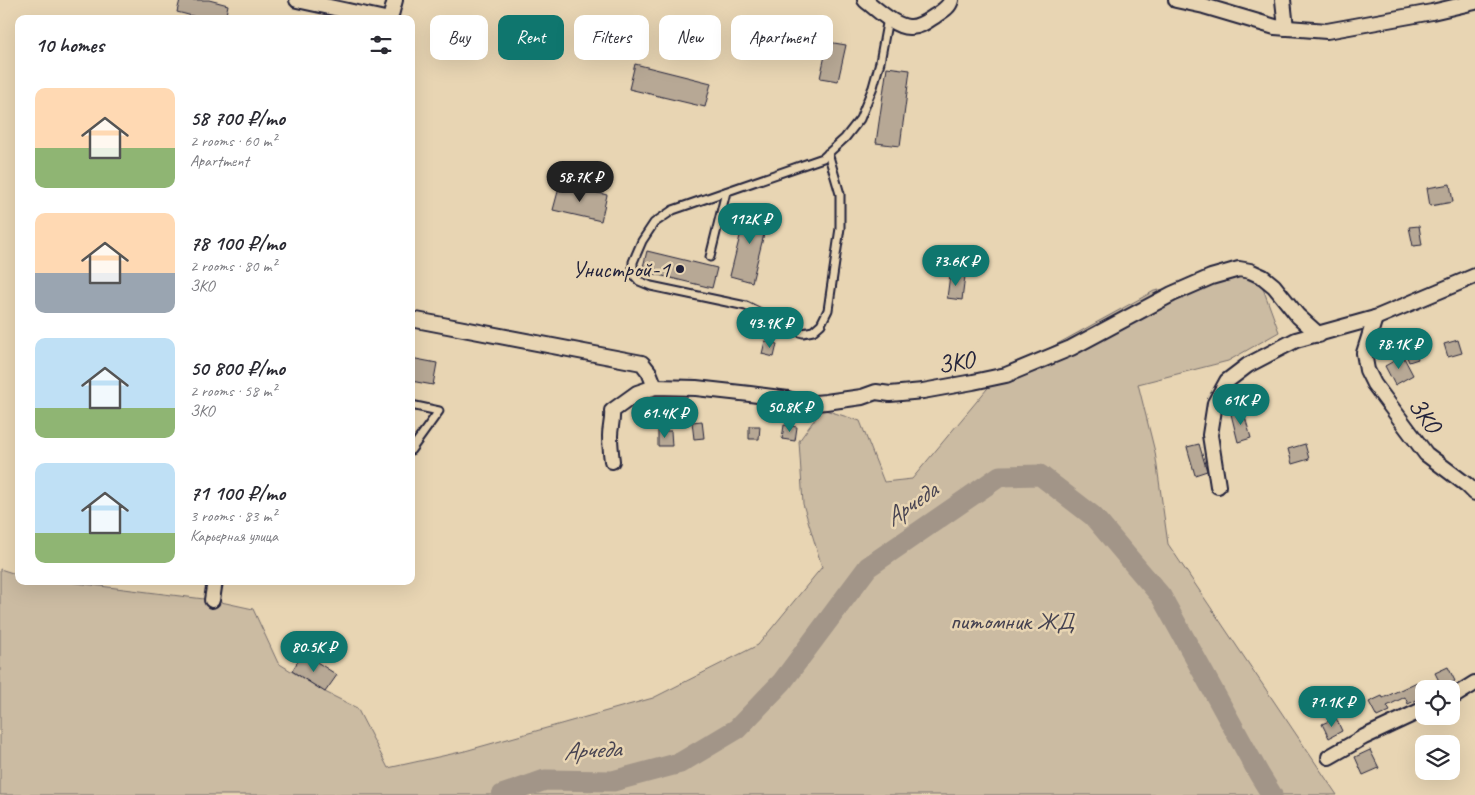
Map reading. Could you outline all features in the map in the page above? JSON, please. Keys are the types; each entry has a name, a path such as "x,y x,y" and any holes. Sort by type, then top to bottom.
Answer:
{"street":[{"path":"296,0 366,15"},
{"path":"391,15 395,0"},
{"path":"866,0 882,15 910,28 924,24 950,6 951,0"},
{"path":"1176,0 1204,6 1275,27 1327,31 1374,24 1471,4"},
{"path":"1284,0 1286,28"},
{"name":"ЗКО","path":"612,462 610,433 613,420 612,411 637,393 655,387 696,388 750,394 788,399 804,404 862,397 876,392 890,394 923,392 954,386 1006,375 1070,348 1172,294 1211,278 1238,270 1250,271 1263,277 1274,286 1298,316 1319,335"},
{"path":"1218,486 1210,435 1215,403 1226,381 1248,366 1296,340 1375,318 1475,276"},
{"name":"ЗКО","path":"1375,318 1364,353 1367,370 1374,384 1426,454 1468,485 1475,493"},
{"path":"415,321 642,363 649,372 655,387"},
{"path":"212,600 214,585"},
{"path":"1460,693 1475,684"},
{"path":"1329,757 1415,713"}],"lane":[{"path":"828,153 840,194 840,228 828,310 821,324 813,331 803,333 792,330 746,306 652,286 639,280 633,274 632,262 642,241 654,223 673,210 823,158 828,153 845,138 860,119 872,87 880,62 888,18"},
{"path":"710,257 726,192"},
{"path":"415,406 439,411 415,444"}],"green space":[{"name":"питомник ЖД","path":"1257,272 1279,332 1228,361 1138,384 1155,452 1168,544 1337,795 0,795 0,569 15,574 15,585 92,585 212,600 253,609 278,663 325,692 357,708 388,768 465,751 653,698 758,645 822,567 803,504 799,441 822,409 860,421 884,482 912,479 997,377 1154,291"}],"building":[{"path":"180,0 209,0 228,5 226,15 189,15 177,12"},
{"path":"833,43 846,45 838,81 820,78 824,60 833,60"},
{"path":"635,64 711,83 705,107 629,89"},
{"path":"887,67 910,70 900,146 876,143"},
{"path":"560,184 607,195 601,221 553,210"},
{"path":"1450,184 1453,202 1430,206 1427,188"},
{"path":"747,208 769,214 752,282 730,276"},
{"path":"1419,226 1422,245 1413,246 1409,227"},
{"name":"Унистрой-1","path":"647,251 717,268 712,288 642,271"},
{"path":"950,275 965,276 962,300 947,298"},
{"path":"1410,337 1418,359 1409,362 1400,340"},
{"path":"1458,340 1462,353 1448,357 1444,344"},
{"path":"765,341 777,344 774,357 762,354"},
{"path":"1403,356 1413,375 1395,385 1385,366"},
{"path":"415,359 437,363 433,385 415,382"},
{"path":"1243,410 1251,438 1238,442 1231,414"},
{"path":"702,421 704,438 694,439 692,422"},
{"path":"784,425 797,427 795,441 782,439"},
{"path":"749,426 760,426 759,439 749,439"},
{"path":"658,431 671,431 672,446 658,446"},
{"path":"1199,444 1207,471 1195,475 1187,447"},
{"path":"1305,444 1309,459 1292,464 1288,449"},
{"path":"303,653 337,675 325,692 292,671"},
{"path":"1448,667 1454,680 1438,680 1435,673"},
{"path":"1415,683 1415,701 1408,704 1405,697 1387,706 1390,711 1377,717 1369,702 1382,696 1383,698"},
{"path":"1336,718 1342,731 1329,738 1322,724"},
{"path":"1370,750 1379,768 1363,775 1355,757"}],"waterway":[{"name":"Арчеда","path":"502,795 545,780 613,781 680,763 737,729 782,682 868,567 1000,476 1040,475 1093,516 1161,596 1272,795"}],"place":[{"name":"Унистрой-1","path":"680,269"}]}
